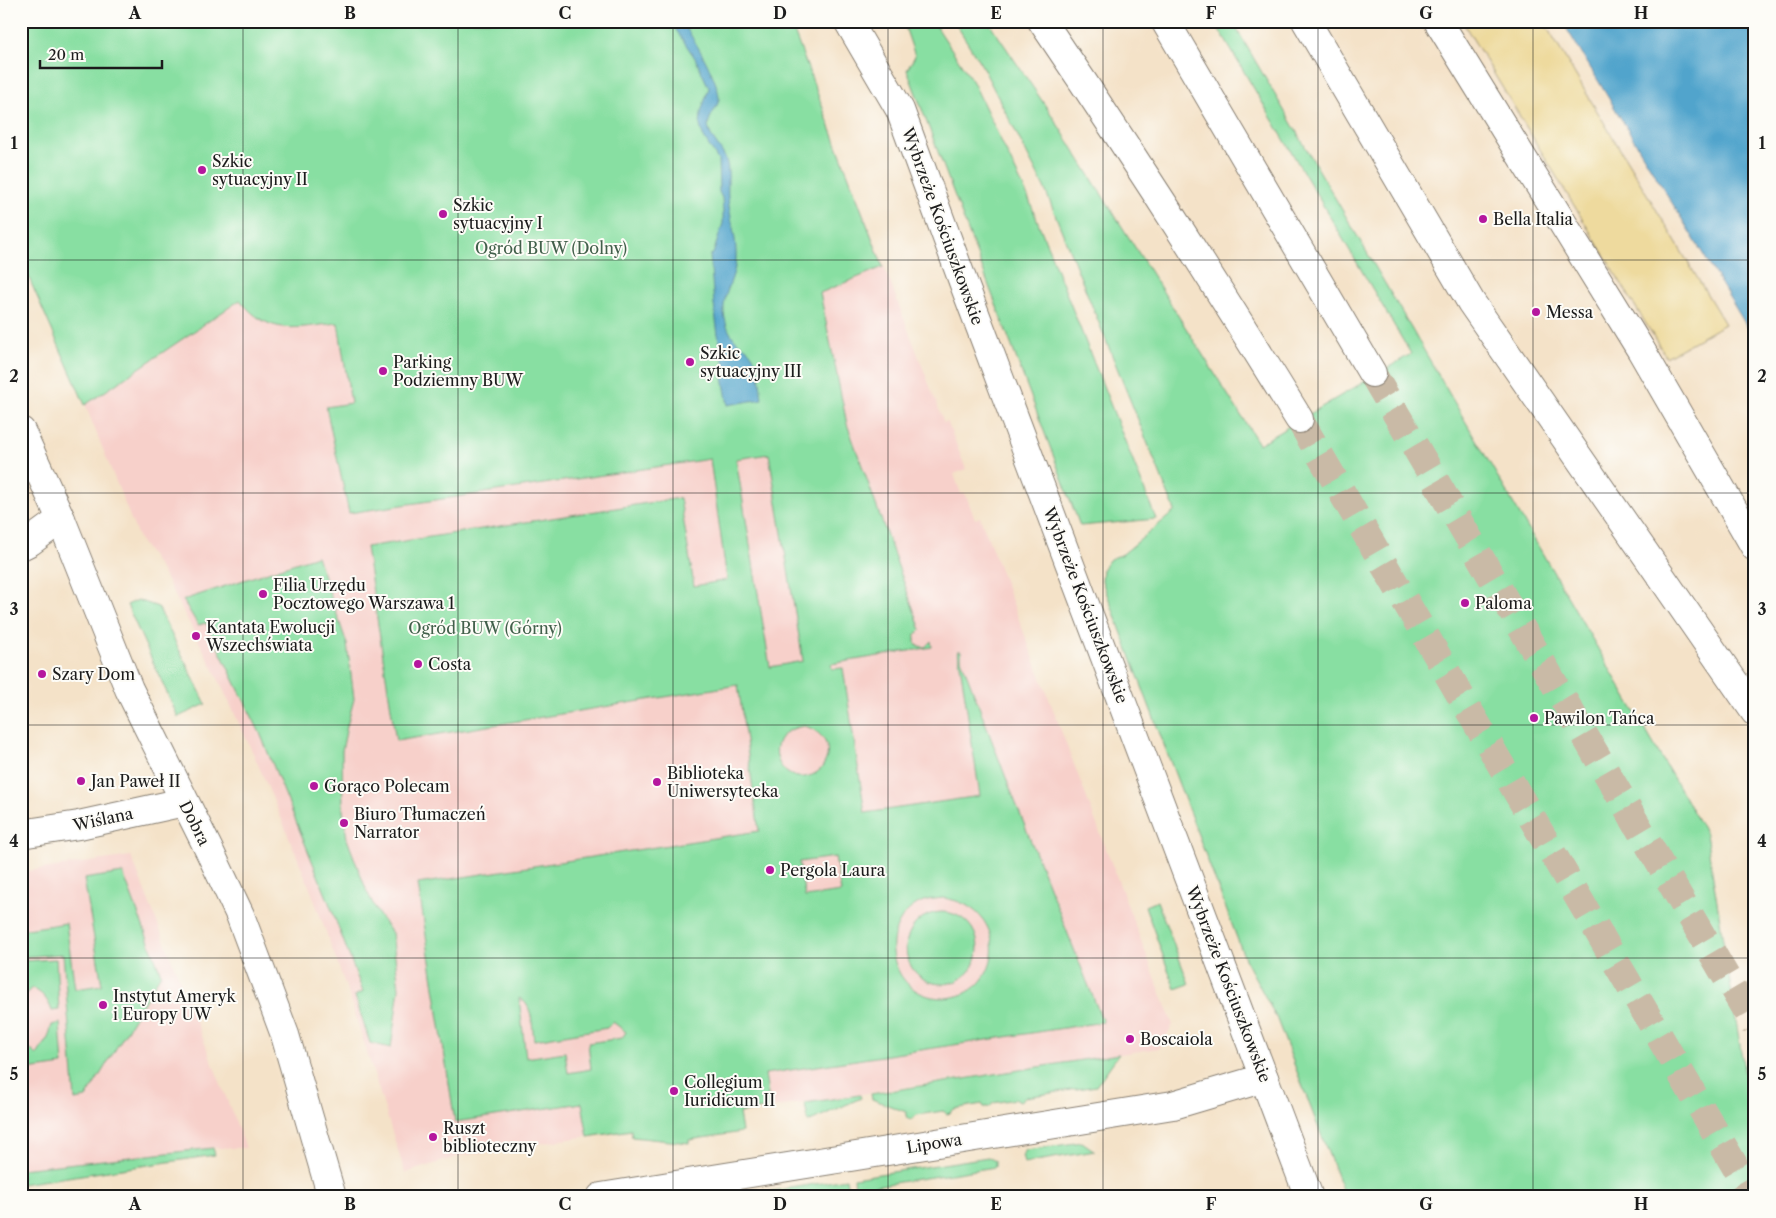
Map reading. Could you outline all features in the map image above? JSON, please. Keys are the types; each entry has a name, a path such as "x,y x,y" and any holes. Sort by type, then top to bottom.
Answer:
{"street":[{"name":"Wybrzeże Kościuszkowskie","path":"848,21 900,110 1309,1197"},
{"path":"1042,21 1212,278 1299,419"},
{"path":"1165,21 1372,373"},
{"path":"1306,21 1471,302 1755,712"},
{"path":"1438,21 1641,350 1755,547"},
{"name":"Dobra","path":"21,431 61,519 129,689 184,802 210,850 240,915 285,1035 332,1197"},
{"path":"21,546 61,519"},
{"name":"Wiślana","path":"21,834 78,825 184,802"},
{"name":"Lipowa","path":"601,1197 1173,1105 1264,1078"}],"shaded area":[{"path":"21,21 790,21 944,423 947,421 966,469 954,474 961,494 965,493 975,519 980,517 1173,1025 1159,1048 460,1156 405,1173 350,998 311,891 279,813 214,670 163,573 139,539 80,392 21,260"},
{"path":"131,856 246,1148 213,1148 21,1169 21,872"}],"green space":[{"path":"21,21 790,21 883,267 820,293 847,424 921,630 915,635 915,642 918,646 925,647 931,641 932,647 831,664 832,669 843,668 865,813 980,796 958,651 961,651 961,659 1011,791 1103,1022 765,1074 770,1108 739,1113 742,1132 689,1140 689,1143 632,1137 631,1130 588,1137 582,1103 455,1122 418,884 759,831 738,685 396,741 366,547 680,498 694,586 727,580 710,459 349,513 326,407 351,403 338,323 297,328 273,325 251,312 240,300 85,405 21,260","holes":["769,454 803,661 770,667 736,459","805,726 821,735 828,751 823,766 816,773 797,777 788,773 781,766 777,757 777,747 781,737 790,730","835,857 841,892 805,897 799,862","943,898 966,905 981,917 990,934 992,951 988,969 979,984 963,994 942,998 924,995 910,986 900,973 894,958 893,942 897,927 906,913 921,902","519,998 524,1001 529,1010 534,1040 607,1028 613,1022 626,1032 622,1038 588,1043 591,1069 568,1073 565,1052 526,1058"]},
{"path":"903,21 933,21 973,82 1028,197 1156,519 1080,526 907,70 915,56"},
{"path":"954,21 988,21 1051,114 1259,444 1411,354 1214,21 1232,21 1706,834 1748,1095 1755,1095 1755,1197 1345,1197 1276,1017 1245,959 1102,581 1103,568 1110,559 1123,554 1175,511 1044,187 982,66"},
{"path":"317,556 347,644 354,699 342,751 343,810 347,839 367,892 379,915 392,933 399,988 391,1048 370,1043 355,996 363,992 260,733 206,623 198,625 183,600"},
{"path":"138,600 158,607 206,704 178,717 127,605"},
{"path":"123,873 161,974 86,1098 75,1100 63,954 21,957 21,930 66,923 75,989 102,985 84,879"},
{"path":"1157,901 1189,984 1175,989 1145,906"},
{"path":"949,912 968,922 976,934 978,948 976,962 968,974 956,982 935,984 916,974 908,962 906,941 916,922 928,914"},
{"path":"56,959 59,1010 52,1011 44,997 32,988 21,998 21,961"},
{"path":"60,1023 63,1065 21,1071 21,1040 37,1055 48,1038 52,1025"},
{"path":"1119,1054 1096,1086 1026,1097 1020,1102 1015,1099 993,1103 990,1107 984,1107 982,1104 954,1109 947,1114 943,1111 917,1115 912,1119 908,1118 906,1112 872,1099 871,1094"},
{"path":"860,1095 861,1098 808,1122 805,1103"},
{"path":"1082,1142 1095,1151 1024,1163 1022,1155 1026,1150"},
{"path":"213,1148 215,1155 21,1184 21,1169"},
{"path":"988,1157 995,1161 995,1167 855,1189 854,1178"},
{"path":"846,1179 848,1191 809,1197 736,1197"}],"sand":[{"path":"1462,21 1543,21 1725,324 1666,357"}],"water":[{"path":"670,21 681,21 686,28 698,47 718,91 718,103 708,126 710,134 724,156 727,165 728,198 736,250 734,272 725,299 724,313 731,335 749,351 756,362 762,399 728,405 723,377 726,370 718,335 710,255 713,254 723,223 722,198 719,192 718,160 704,138 700,126 701,112 709,88 695,58"},
{"path":"1562,21 1755,21 1755,340"}],"tunnel":[{"path":"1372,373 1755,1026"},
{"path":"1299,419 1753,1197"}],"place":[{"name":"Szkic sytuacyjny II","path":"202,170"},
{"name":"Szkic sytuacyjny I","path":"443,214"},
{"name":"Bella Italia","path":"1483,219"},
{"name":"Messa","path":"1536,312"},
{"name":"Szkic sytuacyjny III","path":"690,362"},
{"name":"Parking Podziemny BUW","path":"383,371"},
{"name":"Filia Urzędu Pocztowego Warszawa 1","path":"263,594"},
{"name":"Paloma","path":"1465,603"},
{"name":"Kantata Ewolucji Wszechświata","path":"196,636"},
{"name":"Costa","path":"418,664"},
{"name":"Szary Dom","path":"42,674"},
{"name":"Pawilon Tańca","path":"1534,718"},
{"name":"Jan Paweł II","path":"81,781"},
{"name":"Biblioteka Uniwersytecka","path":"657,782"},
{"name":"Gorąco Polecam","path":"314,786"},
{"name":"Biuro Tłumaczeń Narrator","path":"344,823"},
{"name":"Pergola Laura","path":"770,870"},
{"name":"Instytut Ameryk i Europy UW","path":"103,1005"},
{"name":"Boscaiola","path":"1130,1039"},
{"name":"Collegium Iuridicum II","path":"674,1091"},
{"name":"Ruszt biblioteczny","path":"433,1137"}],"park label":[{"name":"Ogród BUW (Dolny)","path":"551,248"},
{"name":"Ogród BUW (Górny)","path":"485,628"}]}
